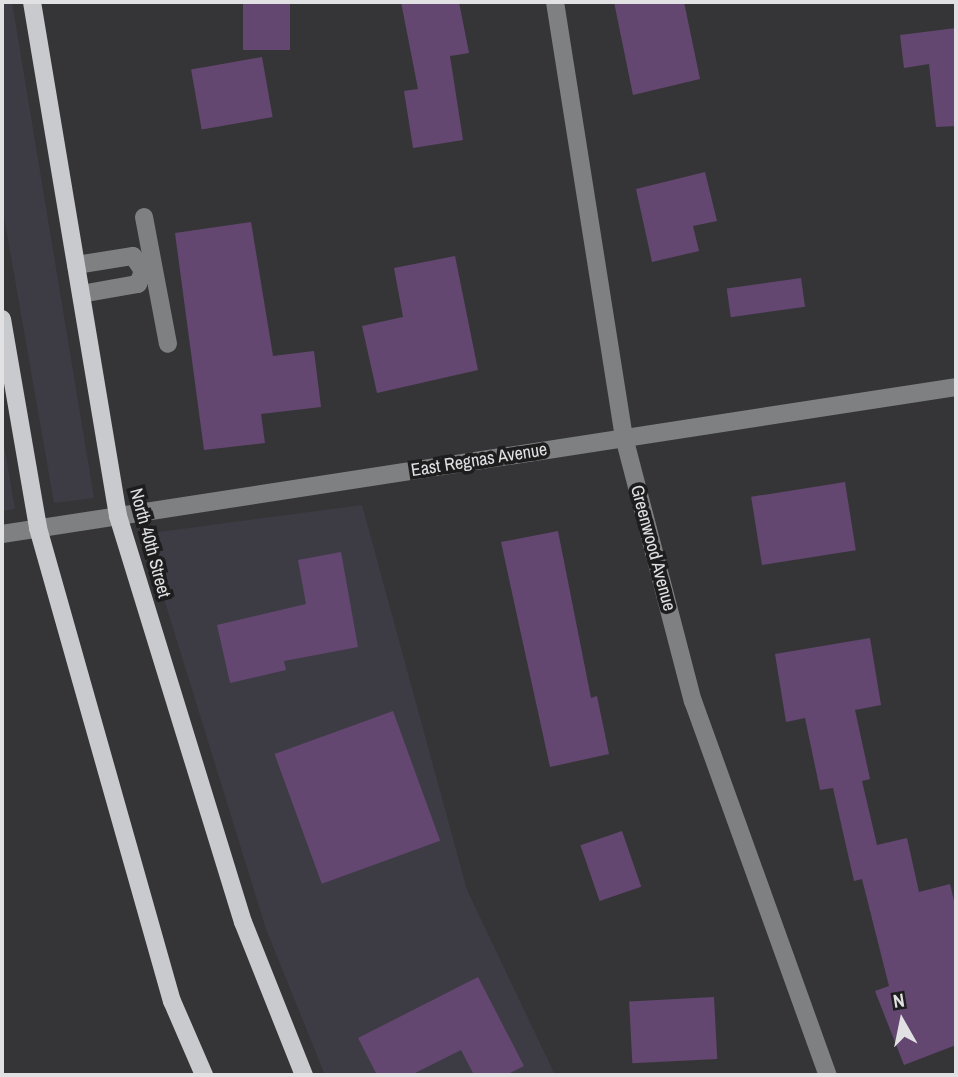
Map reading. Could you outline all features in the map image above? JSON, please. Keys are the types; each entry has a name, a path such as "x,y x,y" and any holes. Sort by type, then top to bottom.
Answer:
{"main road":[{"name":"North 40th Street","path":"32,2 118,516 243,922 304,1075"},
{"path":"2,319 38,528 173,1001 204,1075"}],"street":[{"name":"Greenwood Avenue","path":"555,2 624,437 693,701 828,1075"},
{"path":"144,217 149,271 168,344"},
{"path":"76,265 133,256 149,271"},
{"path":"81,294 138,284 149,271"},
{"name":"East Regnas Avenue","path":"2,534 956,387"}],"shaded area":[{"path":"2,2 12,2 94,498 54,503 2,205"},
{"path":"2,433 15,509 2,511"},
{"path":"362,505 467,890 555,1075 325,1075 266,929 144,534"}],"building":[{"path":"243,2 290,2 290,50 243,50"},
{"path":"401,2 459,2 469,53 450,56 463,140 413,148 404,91 418,89"},
{"path":"614,2 684,2 700,79 633,95"},
{"path":"956,28 956,126 936,127 929,64 904,68 900,35"},
{"path":"262,57 273,117 202,130 191,70"},
{"path":"705,172 717,221 693,226 699,251 652,262 636,189"},
{"path":"251,222 273,356 314,351 321,407 261,414 265,443 204,450 175,233"},
{"path":"455,256 478,370 377,393 362,326 403,317 394,268"},
{"path":"801,278 805,307 731,317 727,288"},
{"path":"845,482 856,550 762,565 751,497"},
{"path":"558,531 591,698 597,696 609,754 550,767 501,542"},
{"path":"341,552 358,647 284,661 286,670 230,683 217,625 306,604 298,560"},
{"path":"870,638 881,705 855,710 870,779 862,781 877,845 907,838 919,892 950,884 956,909 956,1045 904,1065 875,991 889,986 862,879 854,881 833,788 820,790 805,718 786,722 775,654"},
{"path":"393,711 440,841 322,884 275,754"},
{"path":"622,831 641,887 600,901 580,845"},
{"path":"478,977 524,1066 506,1075 474,1075 461,1050 411,1075 377,1075 358,1038"},
{"path":"714,997 717,1059 632,1063 629,1001"}]}
